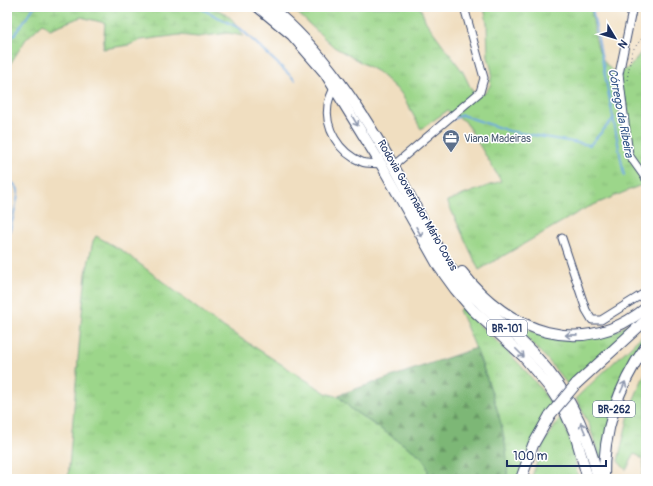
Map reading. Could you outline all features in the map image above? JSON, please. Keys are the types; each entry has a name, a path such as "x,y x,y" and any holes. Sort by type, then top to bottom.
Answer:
{"highway":[{"name":"Rodovia Governador Mário Covas","path":"258,7 276,20 304,48 334,86 381,164 446,278 463,299 534,368 554,394 572,427 580,447 588,479"},
{"name":"Rodovia Governador Mário Covas","path":"270,7 299,31 332,69 393,166 447,262 462,283 530,350 561,388 584,431 598,479"},
{"path":"409,195 438,240 466,278 502,312 525,325 546,333 573,335 598,332 622,324 646,308"},
{"path":"520,479 533,444 552,417 578,386 646,320"},
{"path":"578,386 646,328"},
{"name":"BR-262","path":"604,479 608,436 615,408 629,374 646,346"},
{"path":"528,479 539,447 552,417"},
{"path":"572,427 579,453 583,479"}],"street":[{"path":"393,166 480,92 484,78 464,7"},
{"path":"632,11 619,74 629,155 646,179"},
{"path":"334,86 328,104 328,122 334,139 346,153 362,162 381,164"},
{"path":"562,238 586,310 598,332"},
{"path":"592,320 601,320 646,292"}],"path":[{"path":"627,82 632,51 646,33"}],"green space":[{"path":"7,7 210,7 227,15 243,36 228,33 198,37 179,35 141,40 129,45 103,49 105,23 81,17 50,29 43,23 26,39 7,69"},
{"path":"291,7 420,7 426,22 463,72 472,91 479,95 485,93 490,86 492,72 488,57 487,23 484,7 591,7 599,51 608,67 615,73 627,69 634,63 646,45 646,183 584,209 479,270 447,201 501,181 465,121 447,111 421,129 401,93 378,72 334,47"},
{"path":"96,236 123,251 211,319 326,393 339,397 351,409 421,456 427,466 429,479 68,479 86,274 93,241"},
{"path":"461,308 521,366 553,406 517,479 507,479 507,460 499,416 476,348 459,310"},
{"path":"646,313 646,316 569,386 547,359 515,327 517,325 536,333 617,331"},
{"path":"646,332 646,342 632,364 602,465 590,427 576,398"},
{"path":"476,348 498,412 505,446 507,479 429,479 427,466 421,456 351,409 338,395"},
{"path":"646,371 646,479 641,479 644,464 641,458 634,454 627,469 625,469 618,461 631,406"},
{"path":"561,417 572,445 578,479 531,479 544,443"}],"waterway":[{"path":"7,41 15,34 34,7"},
{"path":"198,7 241,29 295,80"},
{"name":"Córrego da Ribeira","path":"592,7 624,175"},
{"path":"451,120 462,115 509,131 590,145 614,118"},
{"path":"7,179 14,184 18,190 16,206 7,242"}],"place":[{"name":"Viana Madeiras","path":"451,153"}]}
